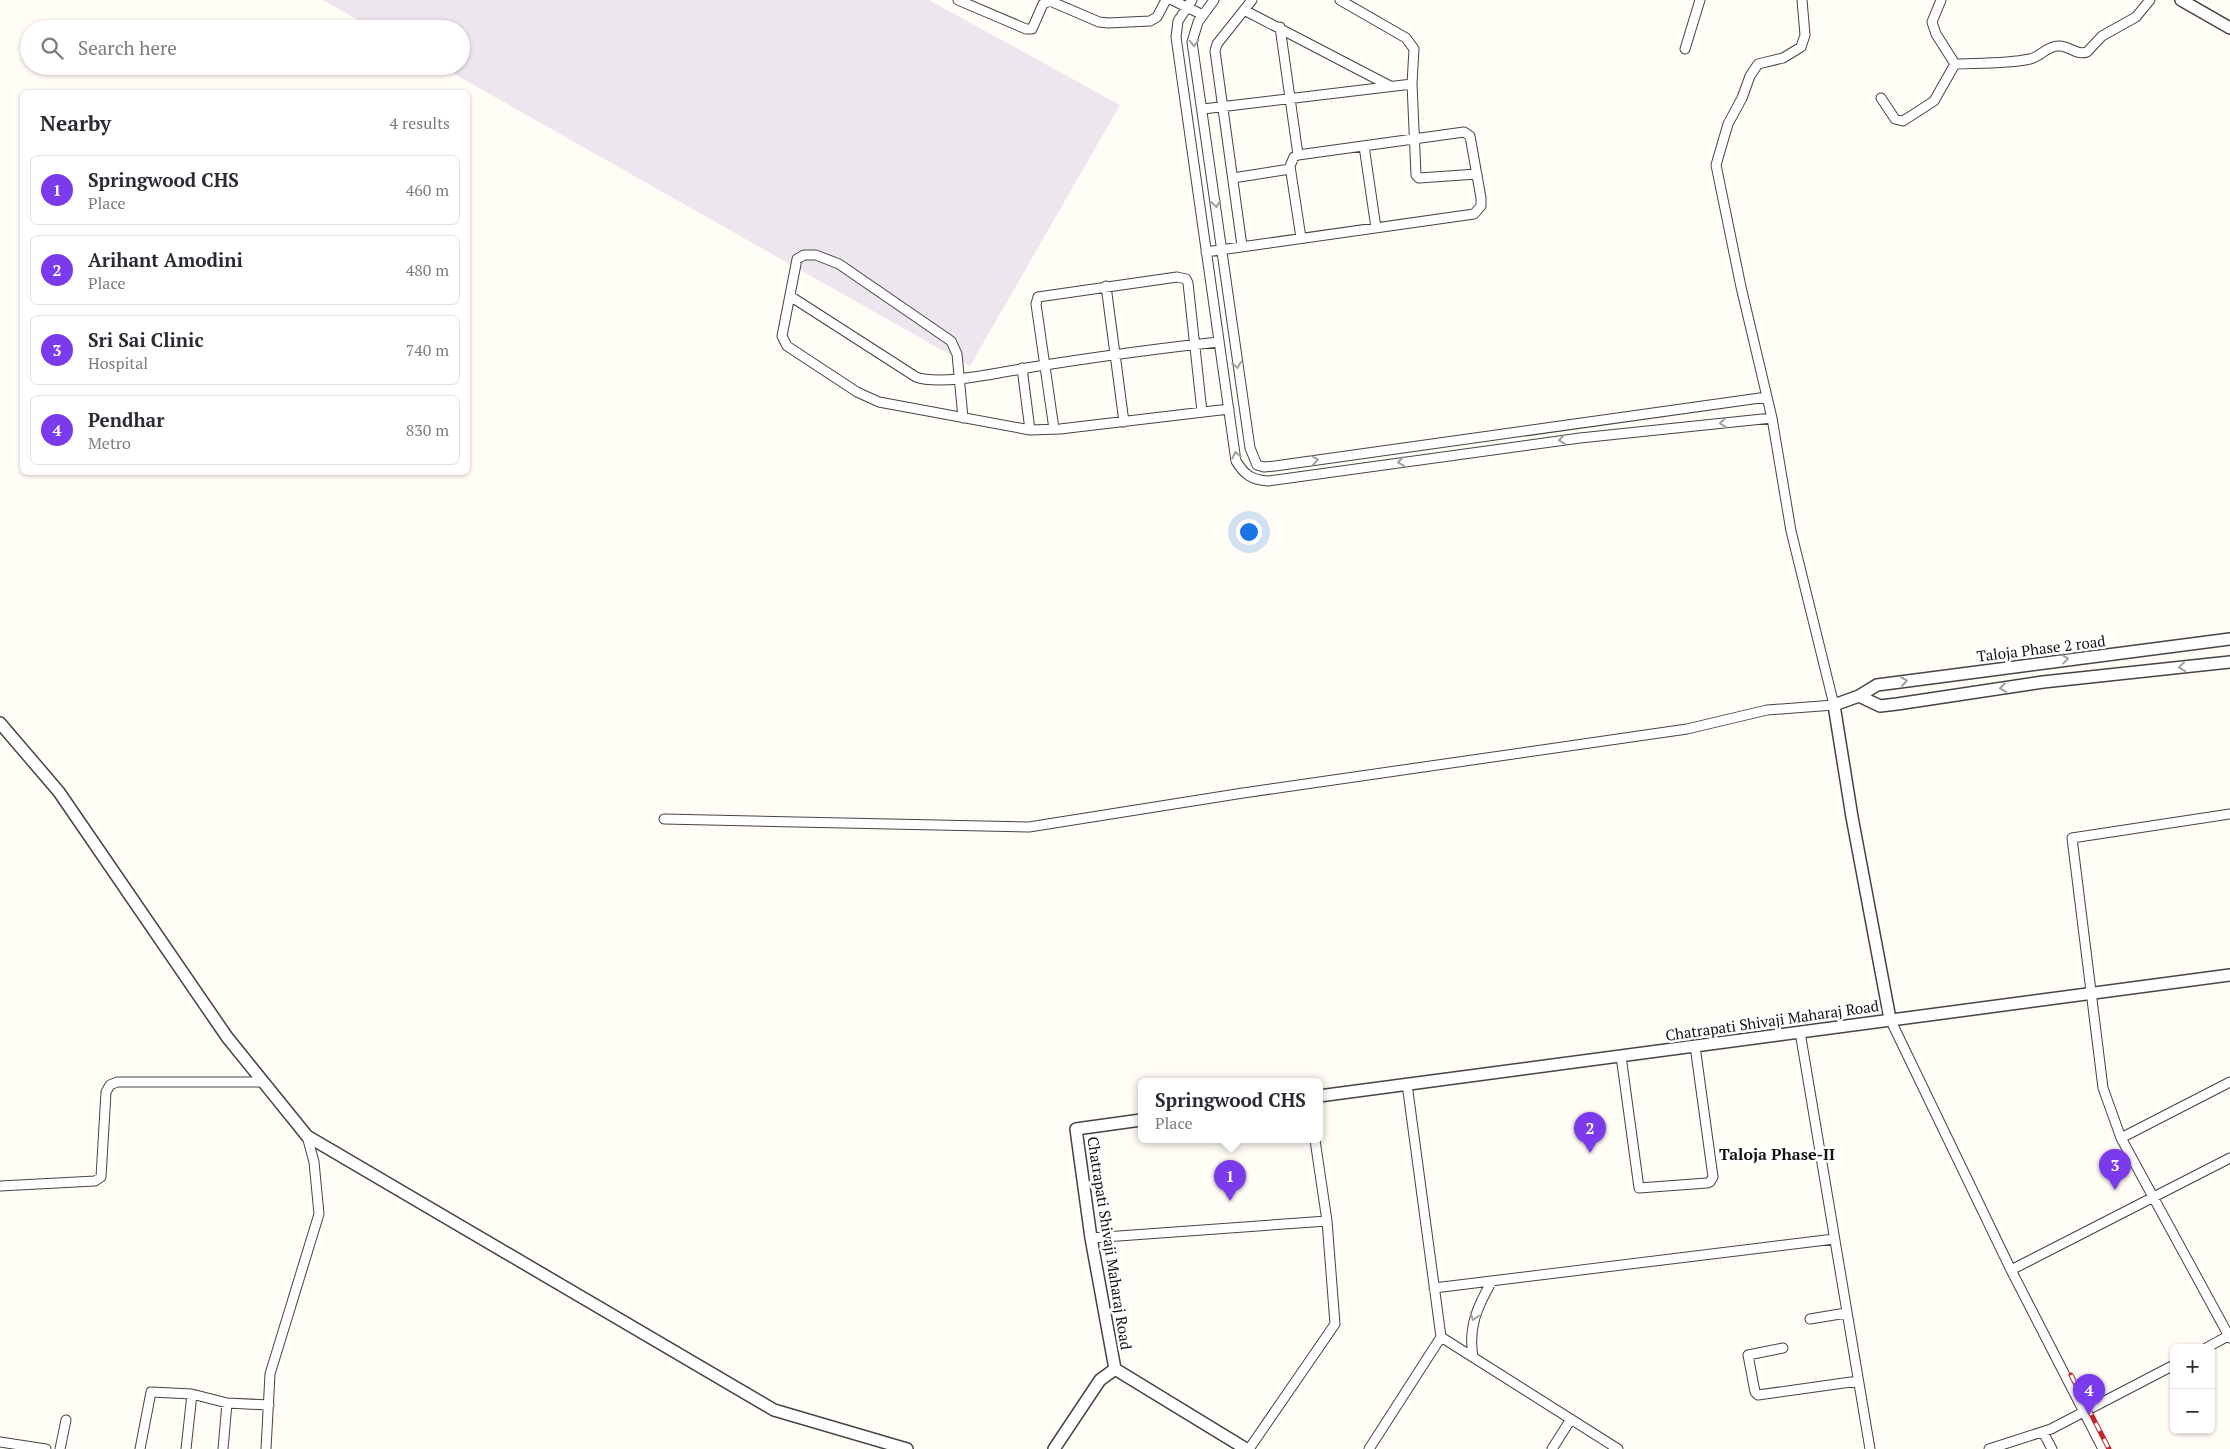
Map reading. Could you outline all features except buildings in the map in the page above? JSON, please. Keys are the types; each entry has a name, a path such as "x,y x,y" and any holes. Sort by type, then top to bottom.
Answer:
{"street":[{"path":"958,0 1032,30 1043,4 1050,1 1099,22 1108,23 1150,21 1157,17 1166,0"},
{"path":"1172,0 1189,3 1203,15"},
{"path":"1214,0 1194,30 1192,42 1250,448 1257,465"},
{"path":"1242,246 1215,51 1218,44 1252,0"},
{"path":"1340,0 1410,43 1414,49 1412,84 1416,138 1416,174 1419,178 1477,174"},
{"path":"1685,49 1700,0"},
{"path":"1802,0 1805,36 1801,47 1783,58 1758,64 1750,76 1742,98 1728,124 1716,165 1741,288 1772,418 1791,531 1834,705 1852,817 1890,1019 2011,1270 2086,1412 2103,1449"},
{"path":"1941,0 1932,22 1936,34 1955,64"},
{"path":"1955,64 2032,59 2058,46 2066,46 2078,53 2087,52 2102,36 2136,17 2150,0"},
{"path":"2181,0 2230,28"},
{"path":"1189,3 1178,21 1176,37 1236,461 1243,472 1250,477 1268,480 1580,438 1772,418"},
{"path":"1244,10 1280,27 1390,86"},
{"path":"1280,27 1298,155"},
{"path":"1881,98 1895,119 1903,121 1934,101 1955,64"},
{"path":"1202,109 1412,84"},
{"path":"1206,252 1474,214 1481,206 1477,174 1468,134 1464,132 1298,155 1292,161 1290,169 1301,238"},
{"path":"1364,146 1376,228"},
{"path":"1233,178 1290,169"},
{"path":"963,418 957,354 951,341 839,264 816,255 800,256 797,258 782,336 790,350 868,398 891,405 963,418 1030,430 1124,422 1229,409"},
{"path":"1054,429 1036,304 1038,297 1177,276 1186,279 1202,412"},
{"path":"1106,286 1124,422"},
{"path":"790,296 916,377 930,380 960,378 1114,355 1219,342"},
{"path":"1022,368 1030,430"},
{"path":"1257,465 1264,467 1275,466 1767,397"},
{"path":"1250,477 1257,465"},
{"name":"Taloja Phase 2 road","path":"1834,705 1859,696 1877,685 2230,639"},
{"path":"1859,696 1880,706 2043,682 2230,662"},
{"path":"664,819 1029,827 1242,793 1687,729 1767,710 1834,705"},
{"path":"0,723 59,792 227,1037 307,1136 774,1410 907,1449"},
{"path":"2214,1344 2230,1336 2122,1138 2103,1088 2072,838 2230,814"},
{"name":"Chatrapati Shivaji Maharaj Road","path":"1323,1095 2230,975"},
{"path":"1800,1032 1870,1449"},
{"path":"1621,1056 1639,1188 1707,1184 1712,1177 1695,1046"},
{"path":"0,1186 95,1181 101,1177 106,1092 110,1085 117,1082 262,1082"},
{"path":"2122,1138 2230,1082"},
{"path":"1369,1449 1441,1337 1407,1084"},
{"name":"Chatrapati Shivaji Maharaj Road","path":"1115,1369 1091,1238 1076,1129 1138,1120"},
{"path":"266,1449 270,1374 318,1214 314,1162 307,1136"},
{"path":"1054,1449 1100,1380 1115,1369 1248,1449 1335,1324 1327,1221 1314,1143"},
{"path":"2011,1270 2230,1158"},
{"path":"1091,1238 1327,1221"},
{"path":"1434,1288 1834,1239"},
{"path":"1473,1357 1470,1339 1472,1320 1492,1281"},
{"path":"1810,1319 1846,1313"},
{"path":"1441,1337 1618,1449"},
{"path":"1782,1348 1748,1355 1755,1392 1758,1395 1858,1381"},
{"path":"1989,1449 2042,1432 2086,1412 2170,1367"},
{"path":"140,1449 151,1392 192,1394 227,1403 269,1405"},
{"path":"186,1449 192,1394"},
{"path":"223,1449 227,1403"},
{"path":"1552,1449 1571,1419"},
{"path":"60,1449 66,1420"},
{"path":"2042,1432 2052,1449"},
{"path":"0,1442 20,1447 46,1449"}],"shaded area":[{"path":"323,0 929,0 1120,105 970,366 456,75 470,75 470,20 358,20"}],"railway":[{"path":"2071,1375 2109,1449"}],"place":[{"name":"Arihant Amodini","path":"1590,1153"},
{"name":"Sri Sai Clinic","path":"2115,1190"},
{"name":"Springwood CHS","path":"1230,1201"},
{"name":"Pendhar","path":"2089,1415"}],"district":[{"name":"Taloja Phase-II","path":"1777,1154"}]}
